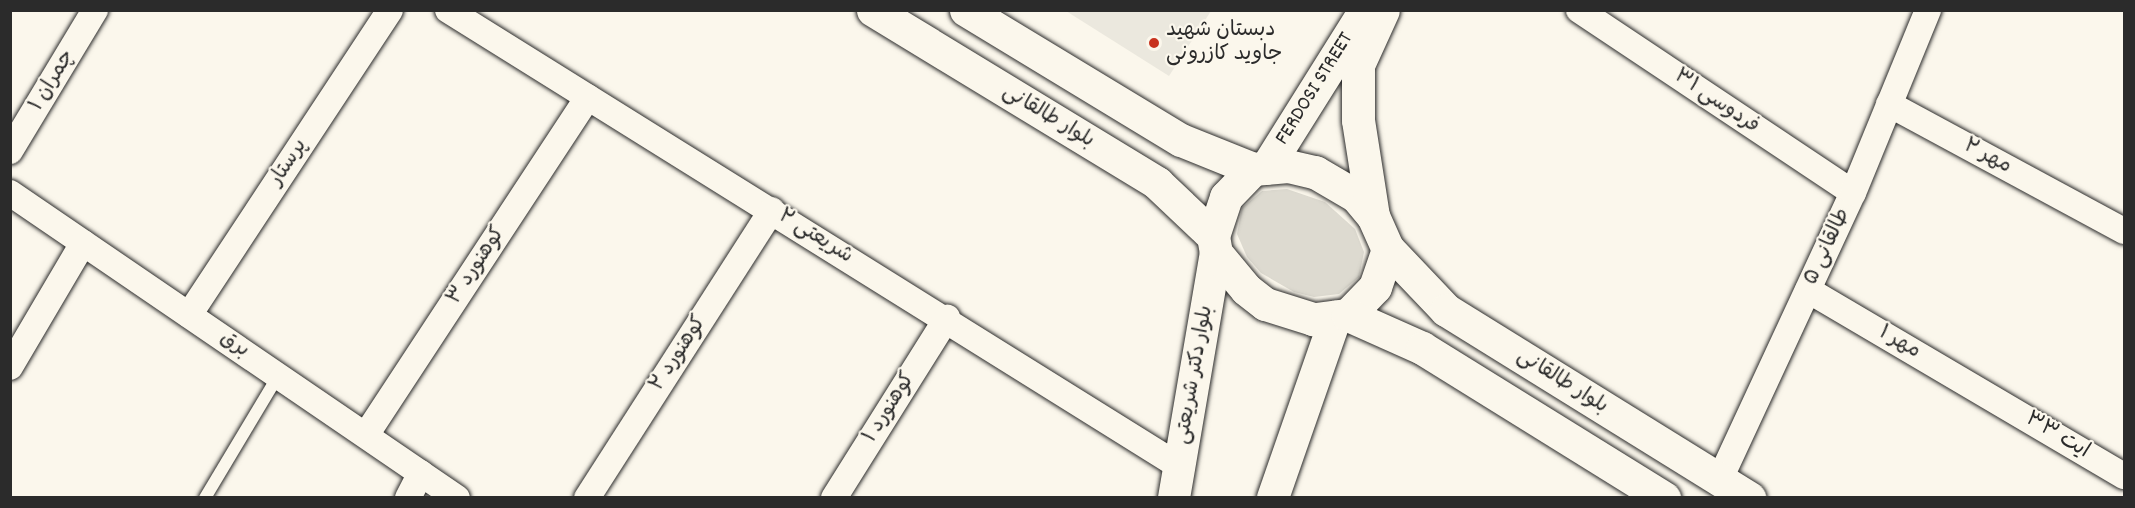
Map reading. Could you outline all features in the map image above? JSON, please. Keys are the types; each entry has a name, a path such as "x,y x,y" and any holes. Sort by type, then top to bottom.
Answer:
{"main road":[{"name":"بلوار طالقانی","path":"873,10 1157,183 1215,245"},
{"path":"966,10 1182,140 1260,169 1288,166 1315,172 1356,196 1373,216 1388,249 1376,287 1342,316"},
{"name":"FERDOSI STREET","path":"1260,169 1365,10"},
{"name":"FERDOSI STREET","path":"1373,216 1358,120 1358,65 1383,10"},
{"path":"1260,169 1226,197 1215,245 1246,290 1265,304 1313,319 1342,316 1422,348 1664,498"},
{"name":"بلوار طالقانی","path":"1388,249 1446,310 1749,498"}],"street":[{"name":"چمران ۱","path":"10,151 95,10"},
{"name":"پرستار","path":"189,315 390,10"},
{"name":"شریعتی ۲","path":"448,10 947,318 1179,466"},
{"name":"فردوسی ۳۱","path":"1579,10 1853,193"},
{"name":"طالقانی ۵","path":"1720,480 1853,193 1929,10"},
{"name":"کوهنورد ۳","path":"366,435 588,97"},
{"name":"مهر ۲","path":"1889,104 2124,231"},
{"name":"برق","path":"10,193 457,498"},
{"name":"کوهنورد ۲","path":"587,498 772,210"},
{"path":"10,367 83,243"},
{"name":"بلوار دکتر شریعتی","path":"1174,498 1215,245"},
{"name":"مهر ۱","path":"1808,290 1989,396"},
{"path":"1273,498 1342,316"},
{"name":"کوهنورد ۱","path":"838,496 947,318"},
{"name":"ایت ۳۳","path":"1989,396 2124,476"},
{"path":"408,498 421,473"}],"lane":[{"path":"206,498 278,376"}],"shaded area":[{"name":"دبستان شهید جاوید کازرونی","path":"1066,11 1211,11 1169,76"},
{"path":"1287,189 1325,202 1355,229 1364,252 1359,277 1339,294 1314,297 1294,292 1261,273 1247,257 1237,234 1242,208 1262,191"}],"place":[{"name":"دبستان شهید جاوید کازرونی","path":"1154,43"}]}
